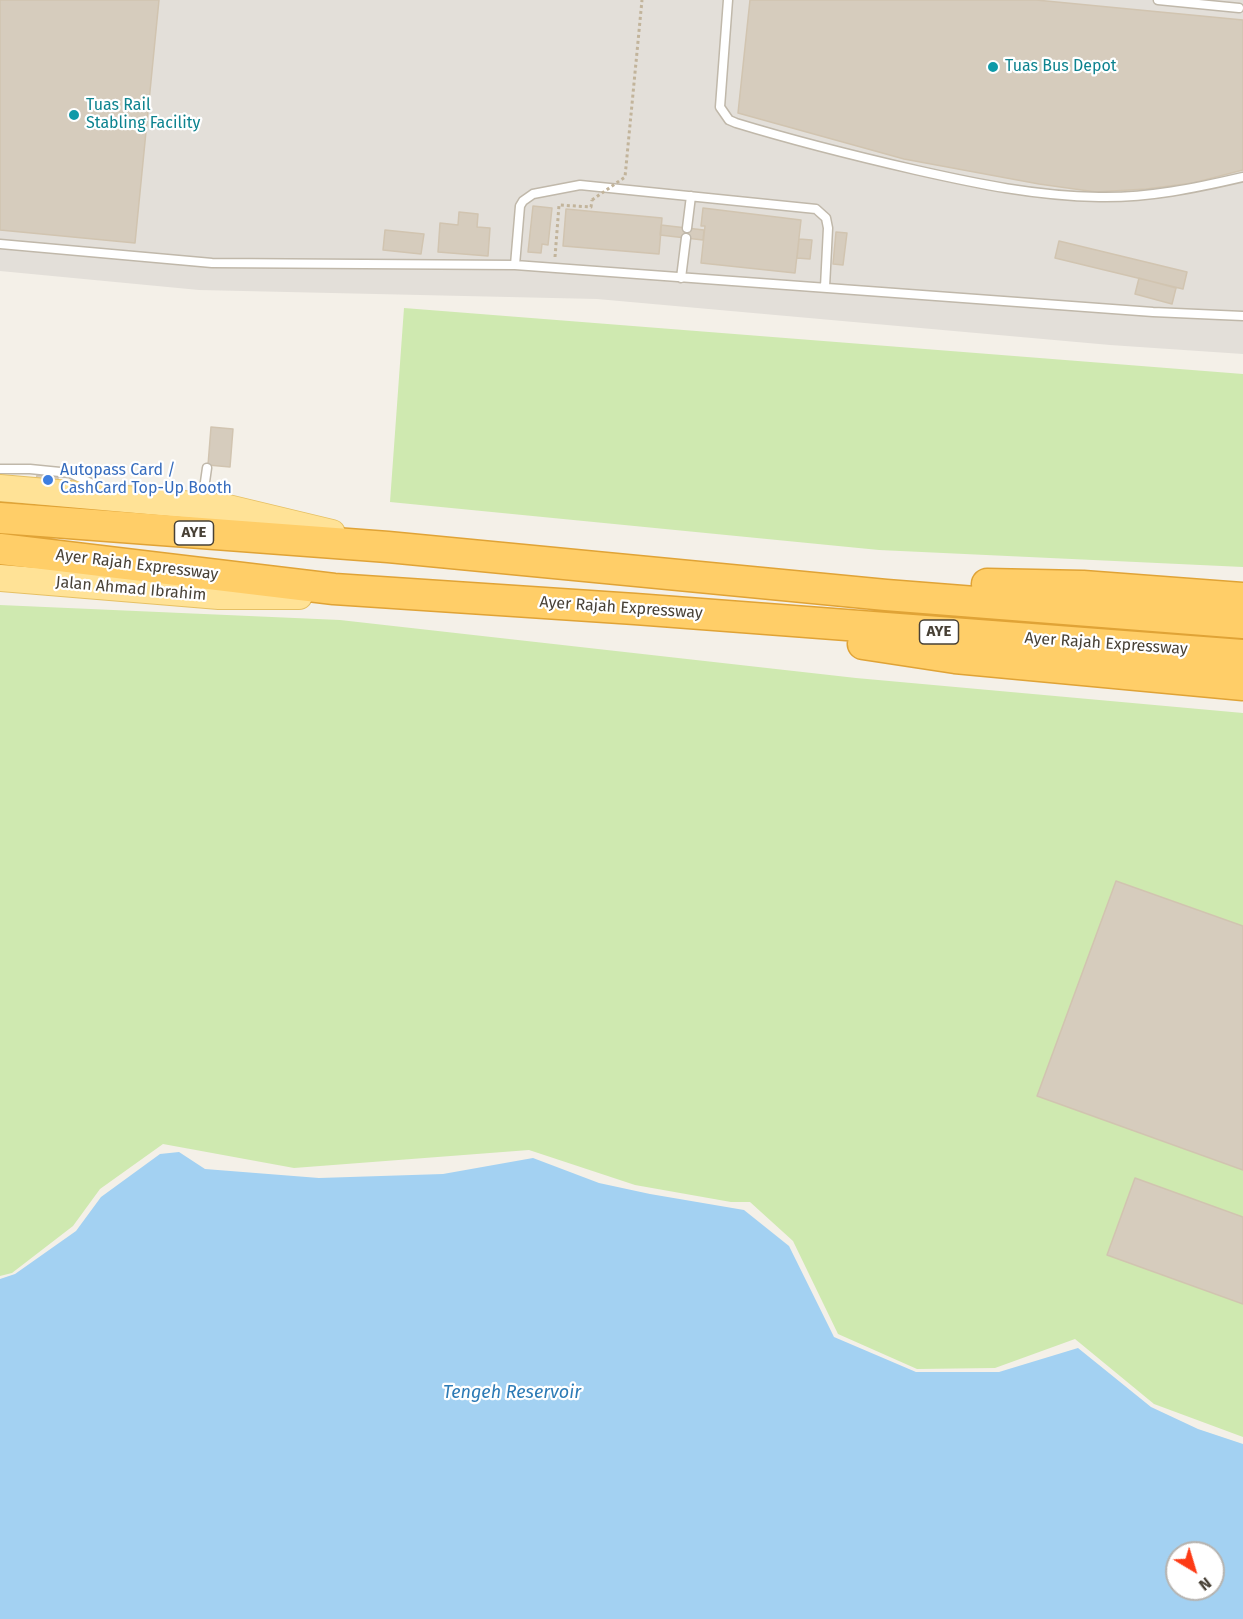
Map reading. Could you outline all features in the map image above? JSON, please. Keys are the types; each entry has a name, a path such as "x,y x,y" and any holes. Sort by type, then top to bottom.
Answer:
{"highway":[{"name":"Ayer Rajah Expressway","path":"0,518 388,547 886,595 1243,623"},
{"name":"Ayer Rajah Expressway","path":"0,549 334,589 635,609 1243,655"},
{"path":"854,591 871,581 1083,586 1243,598"},
{"path":"635,609 955,658 1243,685"}],"main road":[{"path":"0,488 228,508 388,547"},
{"name":"Jalan Ahmad Ibrahim","path":"0,578 219,596 310,596 334,589"}],"lane":[{"path":"728,0 720,107 729,120 736,123 828,150 978,185 1025,192 1101,197 1191,189 1243,177"},
{"path":"1158,0 1239,8"},
{"path":"515,265 520,206 523,201 533,194 580,185 816,209 826,218 828,228 825,286"},
{"path":"687,228 690,196"},
{"path":"681,278 686,238"},
{"path":"0,244 212,263 515,265 825,286 1153,312 1243,316"},
{"path":"202,506 207,468"},
{"path":"0,469 70,473 127,499"}],"path":[{"path":"554,268 559,205 591,207 592,200 625,177 642,0"}],"shaded area":[{"path":"0,0 1243,0 1243,354 1110,345 597,299 199,290 0,271"}],"green space":[{"path":"404,308 1243,374 1243,567 879,550 390,502"},
{"path":"0,605 340,620 856,678 1243,713 1243,1437 1154,1404 1075,1339 995,1368 917,1369 838,1334 793,1241 750,1202 731,1202 635,1185 529,1150 294,1168 163,1144 100,1189 73,1226 12,1273 0,1276"}],"water":[{"name":"Tengeh Reservoir","path":"179,1152 205,1169 319,1178 443,1174 533,1158 599,1183 744,1210 789,1246 834,1337 916,1372 999,1372 1078,1348 1151,1407 1198,1429 1243,1444 1243,1619 0,1619 0,1279 15,1274 76,1231 101,1197 160,1154"}],"building":[{"name":"Tuas Rail Stabling Facility","path":"0,0 159,0 135,243 0,230"},
{"name":"Tuas Bus Depot","path":"750,0 1036,0 1243,20 1243,170 1193,183 1096,192 904,159 738,113"},
{"path":"533,206 552,208 548,245 542,244 541,253 528,252"},
{"path":"703,208 801,220 795,273 701,263 705,226 701,226"},
{"path":"566,209 662,218 659,254 563,246"},
{"path":"459,212 478,214 477,227 490,228 488,256 438,252 440,223 458,225"},
{"path":"661,225 704,230 703,240 660,235"},
{"path":"385,230 424,234 421,254 383,250"},
{"path":"836,232 847,233 843,265 833,264"},
{"path":"799,239 812,240 810,259 797,258"},
{"path":"1059,241 1187,272 1183,289 1055,258"},
{"path":"1139,278 1176,288 1172,304 1135,294"},
{"path":"211,427 233,429 230,467 208,465"},
{"path":"37,475 58,477 58,483 36,481"},
{"path":"1116,881 1243,926 1243,1170 1037,1096"},
{"path":"1135,1178 1243,1217 1243,1304 1107,1255"}],"place":[{"name":"Tuas Bus Depot","path":"993,67"},
{"name":"Tuas Rail Stabling Facility","path":"74,115"},
{"name":"Autopass Card / CashCard Top-Up Booth","path":"48,480"}]}
